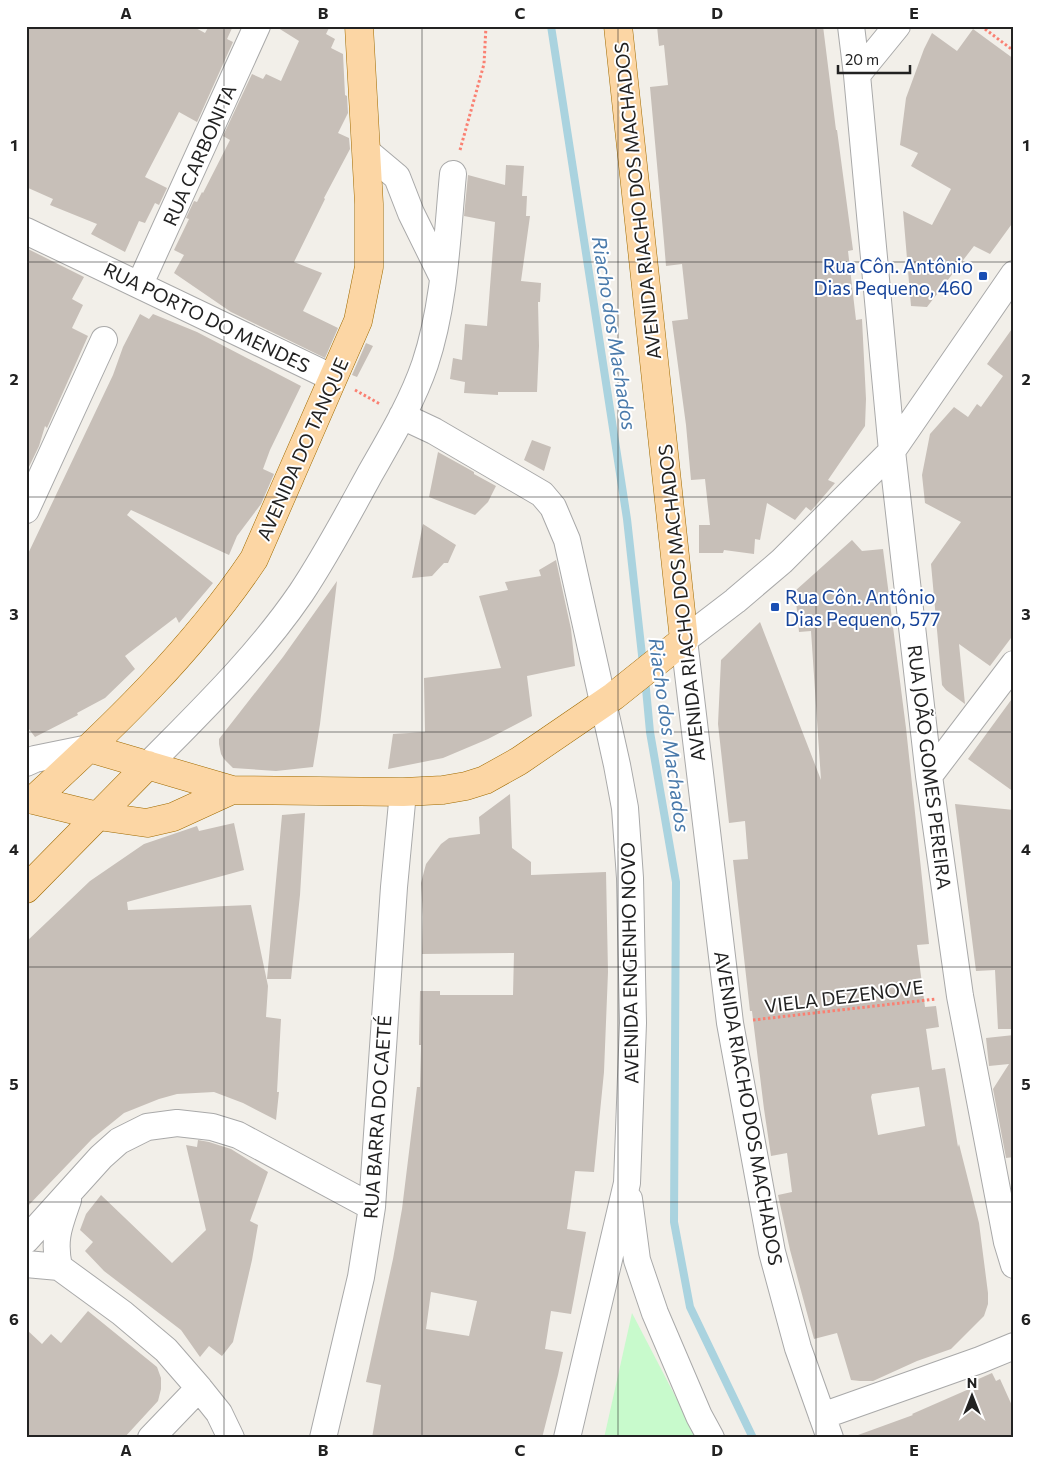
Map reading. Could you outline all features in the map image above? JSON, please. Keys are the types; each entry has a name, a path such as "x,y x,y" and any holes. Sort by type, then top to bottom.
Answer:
{"main road":[{"name":"AVENIDA DO TANQUE","path":"29,800 90,748 140,698 189,643 234,588 254,559 358,321 369,267 369,204 359,26"},
{"name":"AVENIDA RIACHO DOS MACHADOS","path":"618,26 684,640"},
{"path":"90,748 232,790 403,792 466,786 485,780 519,761 609,700 684,640"},
{"path":"26,889 148,765"},
{"path":"29,800 98,816 147,823 159,821 232,790"}],"street":[{"name":"RUA CARBONITA","path":"140,284 258,26"},
{"name":"RUA JOÃO GOMES PEREIRA","path":"851,26 892,451 930,776 960,996 1007,1242 1014,1265"},
{"path":"857,75 897,26"},
{"path":"366,151 397,177 411,213 443,278"},
{"path":"148,765 209,703 259,646 301,593 347,516 402,416 425,365 438,314 454,174"},
{"name":"RUA PORTO DO MENDES","path":"26,231 333,378"},
{"path":"684,640 735,601 782,561 892,451 1014,274"},
{"path":"26,510 104,340"},
{"name":"AVENIDA ENGENHO NOVO","path":"402,416 434,431 542,494 552,506 567,540 609,700 625,808 630,878 633,1023 627,1183 567,1438"},
{"name":"AVENIDA RIACHO DOS MACHADOS","path":"684,640 730,1023 772,1252 798,1348 826,1427"},
{"path":"930,776 1014,664"},
{"path":"26,763 34,759 90,748"},
{"name":"RUA BARRA DO CAETÉ","path":"323,1438 361,1277 372,1207 392,906 403,792"},
{"path":"26,1240 101,1157 119,1141 147,1127 177,1123 212,1127 238,1135 372,1207"},
{"path":"627,1183 638,1260 655,1313 699,1416 711,1438"},
{"path":"59,1267 55,1251 56,1233 70,1192"},
{"path":"26,1264 59,1267 122,1312 158,1343 199,1388 219,1413 231,1438"},
{"path":"826,1427 1014,1346"},
{"path":"151,1438 199,1388"}],"path":[{"path":"454,174 484,64 486,26"},
{"path":"982,26 1014,51"},
{"name":"RUA PORTO DO MENDES","path":"333,378 402,416"},
{"name":"VIELA DEZENOVE","path":"730,1023 960,996"}],"green space":[{"path":"632,1313 697,1438 604,1438"}],"building":[{"path":"26,26 192,26 205,33 209,26 233,26 227,39 233,42 197,122 179,112 145,177 167,188 159,205 155,203 145,223 139,221 125,252 91,234 97,224 50,205 53,199 26,187"},
{"path":"275,26 330,26 326,34 335,39 331,48 343,54 348,113 338,133 349,138 350,149 324,198 294,262 322,273 303,311 338,328 325,358 231,312 174,273 184,255 174,250 189,219 186,218 194,201 197,202 203,193 230,140 223,136 252,74 263,79 266,74 281,81 299,41"},
{"path":"657,26 823,26 853,250 848,251 856,320 862,319 866,399 865,426 828,480 835,483 811,511 806,507 795,520 767,503 760,540 755,539 754,554 724,550 723,553 699,553 699,525 710,525 705,479 691,480 686,425 672,321 688,319 682,264 666,266 650,87 668,85 664,45 659,46"},
{"path":"973,29 1014,59 1014,221 990,254 974,246 927,307 911,306 903,211 932,225 951,189 911,166 918,153 900,145 906,98 932,33 957,51"},
{"path":"506,165 524,166 522,196 527,196 526,216 530,216 521,281 541,283 540,302 538,302 537,392 498,392 498,395 464,393 465,382 450,379 453,358 462,360 465,324 487,326 495,222 464,216 468,175 505,185"},
{"path":"26,248 84,277 72,299 83,305 72,328 88,336 47,428 45,426 39,446 27,471"},
{"path":"140,314 149,319 153,314 197,332 301,386 270,450 263,469 274,474 261,504 237,536 229,555 131,510 127,515 213,583 179,623 176,617 125,656 135,669 105,698 77,713 78,715 35,737 26,725 26,558"},
{"path":"1014,326 1014,634 990,666 959,644 965,704 942,685 931,564 961,522 925,503 922,475 930,434 954,407 968,417 977,404 981,407 1003,376 987,364"},
{"path":"366,343 373,346 357,377 352,375"},
{"path":"532,440 551,447 544,471 524,460"},
{"path":"438,452 496,486 488,502 475,515 429,497"},
{"path":"423,524 456,545 448,563 444,563 432,576 412,578"},
{"path":"852,540 862,551 883,549 906,728 929,944 917,945 925,1007 936,1006 939,1027 926,1029 932,1070 945,1068 958,1147 959,1144 979,1223 988,1293 988,1304 984,1316 951,1349 917,1361 873,1381 851,1380 837,1333 814,1339 790,1250 778,1195 792,1192 787,1153 771,1156 752,1011 750,1011 733,860 748,859 745,821 729,823 718,724 721,660 760,622 821,780 811,631 799,632 795,591","holes":["919,1087 925,1126 878,1135 872,1094"]},
{"path":"556,560 571,629 575,666 527,676 532,716 488,739 443,758 388,769 393,734 425,732 424,678 501,668 479,596 508,590 505,582 541,576 539,570"},
{"path":"337,581 313,767 276,771 233,768 221,754 219,739 283,657"},
{"path":"1014,696 1014,792 968,759"},
{"path":"510,794 512,848 531,862 531,875 606,872 608,972 604,1072 594,1172 575,1171 567,1229 586,1232 571,1314 551,1311 545,1349 563,1352 542,1438 372,1438 381,1385 366,1382 393,1259 402,1209 417,1087 420,1087 420,991 440,991 440,995 513,995 514,953 422,954 423,917 421,883 426,864 441,844 449,838 480,834 479,817","holes":["431,1292 477,1301 469,1336 426,1329"]},
{"path":"955,804 1014,810 1014,1029 998,1029 995,970 976,971"},
{"path":"305,813 300,895 291,979 267,979 282,815"},
{"path":"234,823 244,870 127,902 128,910 251,905 268,986 266,1017 281,1019 277,1092 279,1092 276,1120 243,1103 214,1092 177,1094 159,1099 124,1113 92,1139 26,1208 26,942 90,881 144,844 197,826 199,831"},
{"path":"1014,1035 1014,1157 1006,1158 993,1089 1009,1064 989,1066 986,1038"},
{"path":"198,1140 231,1149 268,1172 250,1221 258,1225 233,1342 222,1356 209,1346 200,1357 181,1330 104,1271 85,1251 93,1242 80,1230 86,1214 101,1195 172,1263 206,1230 186,1145 197,1147"},
{"path":"88,1311 157,1367 161,1378 158,1401 124,1438 26,1438 26,1329 42,1344 51,1334 61,1343"},
{"path":"992,1373 996,1381 1000,1379 1014,1410 1014,1438 858,1438 858,1435 913,1415 976,1386 974,1381"}],"waterway":[{"name":"Riacho dos Machados","path":"551,26 627,519 643,664"},
{"name":"Riacho dos Machados","path":"645,678 650,732 676,882 674,1222 690,1307 753,1438"}],"place":[{"name":"Rua Côn. Antônio Dias Pequeno, 460","path":"983,276"},
{"name":"Rua Côn. Antônio Dias Pequeno, 577","path":"775,607"}]}
